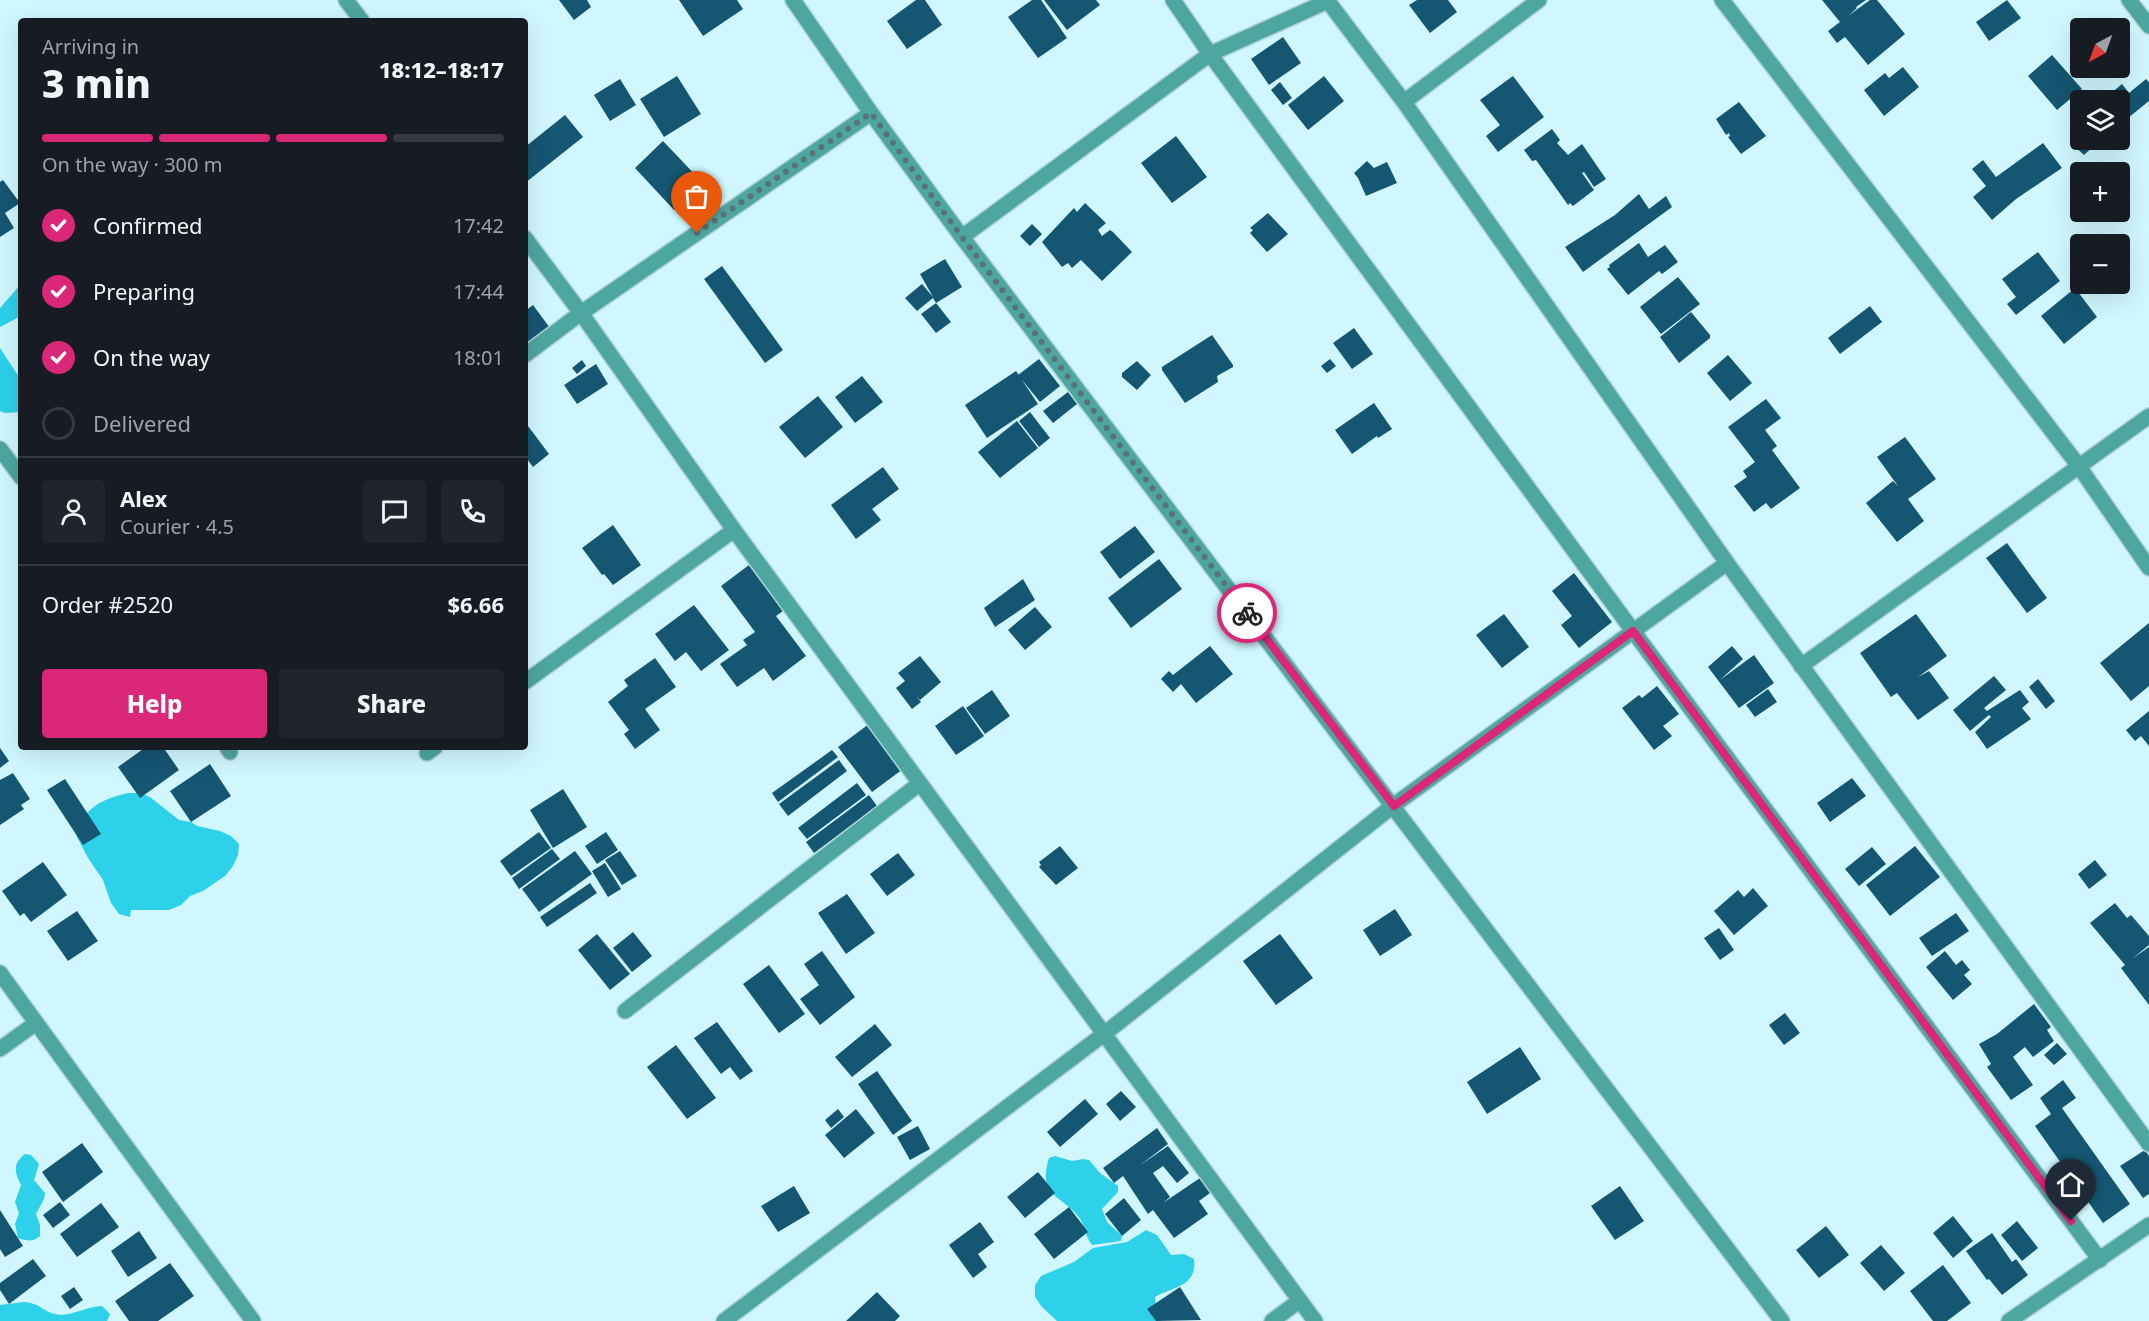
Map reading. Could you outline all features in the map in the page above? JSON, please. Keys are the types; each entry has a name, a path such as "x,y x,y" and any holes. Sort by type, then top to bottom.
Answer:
{"street":[{"path":"346,0 360,18"},
{"path":"793,0 871,113 962,237 1782,1321"},
{"path":"1173,0 1210,54 1633,631 2100,1260"},
{"path":"962,237 1210,54 1327,0 1404,102 1801,666 2149,1144"},
{"path":"1404,102 1539,0"},
{"path":"1722,0 2078,465 2149,568"},
{"path":"2129,0 2149,26"},
{"path":"528,354 581,313 871,113"},
{"path":"528,242 919,784 1315,1321"},
{"path":"1801,666 2149,416"},
{"path":"0,449 18,473"},
{"path":"528,680 734,530"},
{"path":"724,1321 1104,1034 1394,806 1727,563"},
{"path":"625,1011 919,784"},
{"path":"0,973 253,1321"},
{"path":"0,1049 36,1023"},
{"path":"2009,1321 2149,1225"},
{"path":"1272,1321 1299,1301"}],"shaded area":[{"path":"18,287 18,318 0,327 0,308"},
{"path":"0,348 18,375 18,412 0,411"},
{"path":"128,793 140,793 150,797 179,820 231,836 239,844 238,855 233,866 225,876 203,891 190,896 181,905 169,910 131,910 130,917 119,914 111,903 103,880 76,835 83,818 95,806 110,798"},
{"path":"25,1154 31,1155 39,1164 34,1180 45,1193 36,1214 40,1225 40,1236 30,1240 18,1238 15,1224 19,1213 15,1202 21,1185 16,1168 18,1161"},
{"path":"1055,1156 1072,1161 1089,1160 1100,1173 1118,1186 1118,1192 1102,1209 1107,1222 1122,1236 1121,1241 1092,1245 1078,1216 1048,1188 1046,1171 1049,1158"},
{"path":"1146,1230 1157,1235 1171,1255 1184,1254 1194,1259 1192,1275 1188,1280 1155,1297 1155,1308 1161,1321 1057,1321 1035,1297 1035,1285 1041,1276 1074,1262 1093,1248 1127,1242"},
{"path":"24,1302 60,1315 102,1306 110,1314 107,1321 0,1321 0,1305"}],"building":[{"path":"559,0 587,0 591,7 574,20"},
{"path":"679,0 737,0 743,9 703,36"},
{"path":"916,0 925,0 942,25 907,49 887,21"},
{"path":"1032,0 1041,0 1067,38 1038,58 1008,17"},
{"path":"1044,0 1096,0 1100,5 1067,30"},
{"path":"1417,0 1448,0 1457,12 1430,33 1409,5"},
{"path":"1822,0 1866,0 1848,16 1870,0 1877,0 1905,34 1868,65 1845,37 1837,43 1828,31 1840,22"},
{"path":"2007,0 2021,18 1989,41 1976,22"},
{"path":"1283,37 1301,63 1269,85 1251,59"},
{"path":"2052,55 2082,89 2070,90 2070,99 2057,110 2028,76"},
{"path":"1903,67 1919,87 1884,116 1864,90 1885,73 1889,78"},
{"path":"677,76 701,114 664,137 640,99"},
{"path":"1324,76 1344,101 1308,130 1288,105"},
{"path":"1513,76 1544,117 1498,152 1486,136 1500,125 1480,100"},
{"path":"620,79 636,105 610,121 594,95"},
{"path":"2146,79 2149,82 2149,101 2130,116 2130,92"},
{"path":"1280,82 1292,98 1283,105 1271,90"},
{"path":"2122,84 2127,90 2115,90"},
{"path":"1739,102 1766,136 1741,154 1728,137 1729,133 1726,135 1716,119"},
{"path":"565,115 583,137 528,181 528,145"},
{"path":"1552,129 1560,140 1557,143 1568,155 1582,144 1606,179 1594,187 1584,172 1582,173 1594,190 1573,206 1570,203 1568,205 1536,160 1532,161 1524,150"},
{"path":"1176,136 1207,177 1172,203 1141,163"},
{"path":"663,141 703,183 674,210 635,168"},
{"path":"2043,143 2062,168 2016,199 1992,220 1973,197 1986,186 1972,169 1983,160 1996,177"},
{"path":"2079,150 2089,150 2084,155"},
{"path":"1367,161 1374,168 1387,162 1397,183 1366,196 1354,173"},
{"path":"3,180 18,200 18,204 5,213 14,228 0,237 0,182"},
{"path":"1639,194 1649,209 1666,196 1672,207 1583,272 1565,247 1615,215"},
{"path":"1085,203 1106,223 1098,230 1102,236 1110,230 1132,252 1102,281 1081,260 1072,268 1068,263 1062,267 1042,242 1074,208 1077,212"},
{"path":"1268,213 1288,234 1267,252 1250,233 1253,230 1250,228"},
{"path":"1032,224 1042,234 1030,246 1020,236"},
{"path":"1639,243 1648,257 1665,245 1678,262 1662,274 1659,271 1628,295 1607,269 1609,265"},
{"path":"2038,252 2060,281 2016,315 2007,304 2016,297 2002,279"},
{"path":"945,259 962,287 936,303 933,298 917,311 905,298 922,284 933,297 920,274"},
{"path":"722,266 783,350 765,363 704,279"},
{"path":"1678,277 1700,304 1661,334 1640,307"},
{"path":"2070,292 2070,294 2080,294 2097,317 2064,344 2041,316"},
{"path":"936,303 951,322 936,333 921,314"},
{"path":"533,305 550,328 528,344 528,309"},
{"path":"1870,306 1882,322 1840,354 1828,338"},
{"path":"1691,312 1710,338 1679,363 1660,337"},
{"path":"1354,328 1373,354 1352,369 1333,343"},
{"path":"1212,335 1233,367 1217,376 1218,382 1185,403 1162,367"},
{"path":"1728,355 1752,383 1730,401 1707,373"},
{"path":"1039,359 1060,386 1040,402 1018,375"},
{"path":"1330,359 1336,366 1327,373 1321,366"},
{"path":"582,360 586,366 577,374 572,368"},
{"path":"1137,361 1151,375 1137,390 1122,377 1122,373"},
{"path":"596,364 608,384 577,404 564,385"},
{"path":"1016,371 1038,404 987,438 965,405"},
{"path":"862,376 883,402 855,423 835,397"},
{"path":"1068,392 1077,404 1053,423 1043,411"},
{"path":"818,396 843,427 805,458 779,427"},
{"path":"1766,399 1781,418 1765,430 1777,446 1772,450 1800,488 1771,509 1766,503 1754,512 1734,486 1747,477 1743,471 1755,462 1728,427"},
{"path":"1374,403 1392,429 1378,438 1377,436 1352,454 1335,430"},
{"path":"1030,412 1050,438 1039,447 1019,421"},
{"path":"1017,421 1038,448 1000,478 978,452"},
{"path":"528,426 549,454 533,467 528,460"},
{"path":"1905,437 1936,479 1908,499 1924,521 1897,542 1866,503 1893,481 1898,486 1877,457"},
{"path":"883,467 899,489 872,509 881,520 856,539 831,505"},
{"path":"613,525 641,565 613,585 604,574 602,575 582,548"},
{"path":"1135,526 1155,552 1120,579 1100,552"},
{"path":"2007,543 2047,598 2027,613 1986,558"},
{"path":"1159,559 1182,589 1131,628 1108,598"},
{"path":"749,565 783,611 776,616 806,656 773,681 764,668 737,687 720,664 747,645 743,640 755,632 721,586"},
{"path":"1574,573 1612,622 1579,648 1561,625 1572,616 1552,591"},
{"path":"1023,579 1035,600 995,627 984,608"},
{"path":"694,605 729,650 701,671 686,652 675,661 655,634"},
{"path":"1035,607 1052,627 1025,650 1008,630"},
{"path":"1504,614 1529,647 1502,668 1476,635"},
{"path":"1916,614 1947,656 1918,677 1929,671 1949,698 1918,720 1897,693 1891,697 1860,653"},
{"path":"2149,623 2149,686 2131,701 2100,663"},
{"path":"1210,646 1233,674 1196,703 1181,684 1173,692 1161,679 1169,671 1173,675"},
{"path":"1732,646 1743,659 1720,680 1754,655 1774,683 1739,708 1708,667"},
{"path":"920,656 941,682 920,700 916,696 921,702 912,709 896,688 905,681 898,673"},
{"path":"655,658 676,687 645,709 660,730 635,749 624,734 629,730 608,702 628,686 624,680"},
{"path":"1994,676 2006,690 1984,708 1987,711 2020,690 2029,702 2022,708 2031,719 1987,749 1975,732 1991,717 1989,715 1970,731 1953,710"},
{"path":"2038,679 2055,701 2046,709 2029,687"},
{"path":"1657,686 1679,714 1663,726 1672,736 1654,750 1622,708 1639,695 1642,698"},
{"path":"1768,689 1777,702 1755,717 1746,705"},
{"path":"992,690 1010,716 985,734 966,708"},
{"path":"963,706 984,736 956,755 935,726"},
{"path":"2149,711 2149,746 2141,736 2135,741 2126,730"},
{"path":"869,724 903,769 872,792 838,747"},
{"path":"0,748 9,761 0,768"},
{"path":"142,750 165,750 179,770 140,798 118,767"},
{"path":"832,750 838,757 778,802 772,793"},
{"path":"839,760 847,771 788,816 779,804"},
{"path":"210,764 231,796 191,822 170,791"},
{"path":"13,773 30,799 21,805 24,809 0,825 0,780"},
{"path":"1852,778 1866,796 1830,822 1817,803"},
{"path":"65,779 101,834 83,845 47,790"},
{"path":"857,783 866,795 807,839 798,828"},
{"path":"563,789 587,827 553,848 530,810"},
{"path":"869,795 877,806 814,853 806,842"},
{"path":"539,832 551,848 511,876 500,861"},
{"path":"606,832 618,850 597,864 585,846"},
{"path":"1060,846 1078,868 1056,885 1039,867 1041,865 1039,862"},
{"path":"1915,846 1940,877 1890,916 1866,885"},
{"path":"1872,847 1886,864 1859,886 1845,869"},
{"path":"552,849 560,859 519,889 512,878"},
{"path":"575,851 592,874 539,912 522,889"},
{"path":"620,851 637,876 622,885 605,860"},
{"path":"898,853 915,875 887,896 870,874"},
{"path":"2095,860 2107,875 2089,889 2078,874"},
{"path":"43,862 67,895 31,922 24,913 20,916 2,891"},
{"path":"605,863 621,889 608,897 592,871"},
{"path":"590,883 597,893 547,927 540,917"},
{"path":"1753,888 1768,906 1734,935 1714,911 1738,890 1744,897"},
{"path":"847,894 875,933 846,954 818,913"},
{"path":"2115,903 2127,918 2131,915 2149,936 2149,945 2133,958 2149,947 2149,1005 2121,968 2125,965 2090,923"},
{"path":"1395,909 1412,935 1380,956 1363,930"},
{"path":"77,911 98,941 68,961 47,931"},
{"path":"1956,913 1969,931 1932,956 1919,938"},
{"path":"1719,928 1734,950 1720,960 1704,938"},
{"path":"633,932 652,956 632,972 613,948"},
{"path":"597,934 630,974 610,990 578,950"},
{"path":"1280,934 1313,978 1276,1005 1243,961"},
{"path":"822,951 855,997 820,1025 800,999 819,985 804,964"},
{"path":"1945,951 1956,965 1962,960 1970,970 1964,975 1972,984 1953,1000 1926,967"},
{"path":"769,965 805,1014 779,1033 743,984"},
{"path":"2034,1004 2051,1027 2047,1030 2054,1041 2033,1057 2025,1047 2013,1057 2033,1085 2011,1100 1987,1067 1991,1064 1979,1044 1997,1034"},
{"path":"1785,1013 1800,1033 1784,1045 1769,1025"},
{"path":"717,1022 753,1071 740,1080 730,1067 721,1074 694,1038"},
{"path":"875,1024 892,1045 852,1077 835,1057"},
{"path":"2057,1043 2067,1054 2054,1065 2044,1055"},
{"path":"676,1045 716,1098 687,1119 647,1067"},
{"path":"1520,1047 1541,1079 1487,1114 1467,1082"},
{"path":"877,1071 912,1121 893,1135 858,1084"},
{"path":"2063,1080 2076,1098 2062,1108 2130,1204 2103,1223 2035,1126 2051,1114 2040,1098"},
{"path":"1121,1091 1136,1107 1120,1121 1106,1104"},
{"path":"1085,1099 1098,1114 1060,1147 1047,1132"},
{"path":"838,1109 844,1117 831,1128 825,1120"},
{"path":"856,1109 875,1133 844,1158 825,1135"},
{"path":"918,1126 930,1149 910,1160 897,1137"},
{"path":"1157,1128 1168,1144 1139,1166 1168,1146 1189,1173 1177,1183 1163,1166 1153,1173 1170,1197 1163,1203 1200,1178 1210,1193 1199,1201 1208,1214 1174,1238 1153,1210 1148,1214 1123,1176 1114,1183 1103,1168"},
{"path":"82,1143 103,1172 63,1202 42,1172"},
{"path":"2145,1150 2149,1156 2149,1194 2143,1198 2120,1166"},
{"path":"1038,1172 1055,1193 1025,1218 1007,1197"},
{"path":"794,1186 810,1213 778,1232 761,1206"},
{"path":"1620,1186 1644,1221 1615,1240 1591,1206"},
{"path":"1124,1198 1141,1220 1122,1236 1105,1214"},
{"path":"60,1202 70,1215 53,1228 43,1215"},
{"path":"101,1203 119,1227 77,1257 60,1234"},
{"path":"1069,1207 1088,1232 1054,1259 1034,1234"},
{"path":"0,1210 23,1246 5,1257 0,1249"},
{"path":"1953,1216 1973,1241 1953,1258 1933,1233"},
{"path":"2017,1221 2038,1248 2022,1261 2001,1235"},
{"path":"980,1222 994,1242 978,1254 987,1267 973,1278 949,1245"},
{"path":"1826,1226 1849,1255 1819,1278 1796,1250"},
{"path":"139,1231 157,1258 128,1277 111,1251"},
{"path":"1992,1233 2012,1262 2016,1259 2028,1275 2002,1295 1989,1279 1987,1280 1966,1251"},
{"path":"1881,1245 1905,1273 1884,1291 1860,1263"},
{"path":"33,1259 46,1276 9,1304 0,1290 0,1283"},
{"path":"170,1263 194,1296 158,1321 129,1321 115,1301"},
{"path":"1943,1265 1971,1303 1947,1321 1933,1321 1910,1291"},
{"path":"74,1287 83,1300 70,1309 61,1296"},
{"path":"1180,1287 1201,1320 1156,1321 1147,1309"},
{"path":"877,1292 900,1316 895,1321 846,1321"}],"way so far":[{"path":"697,233 871,113 1247,613"}],"route":[{"path":"1247,613 1394,806 1633,631 2071,1221"}]}
